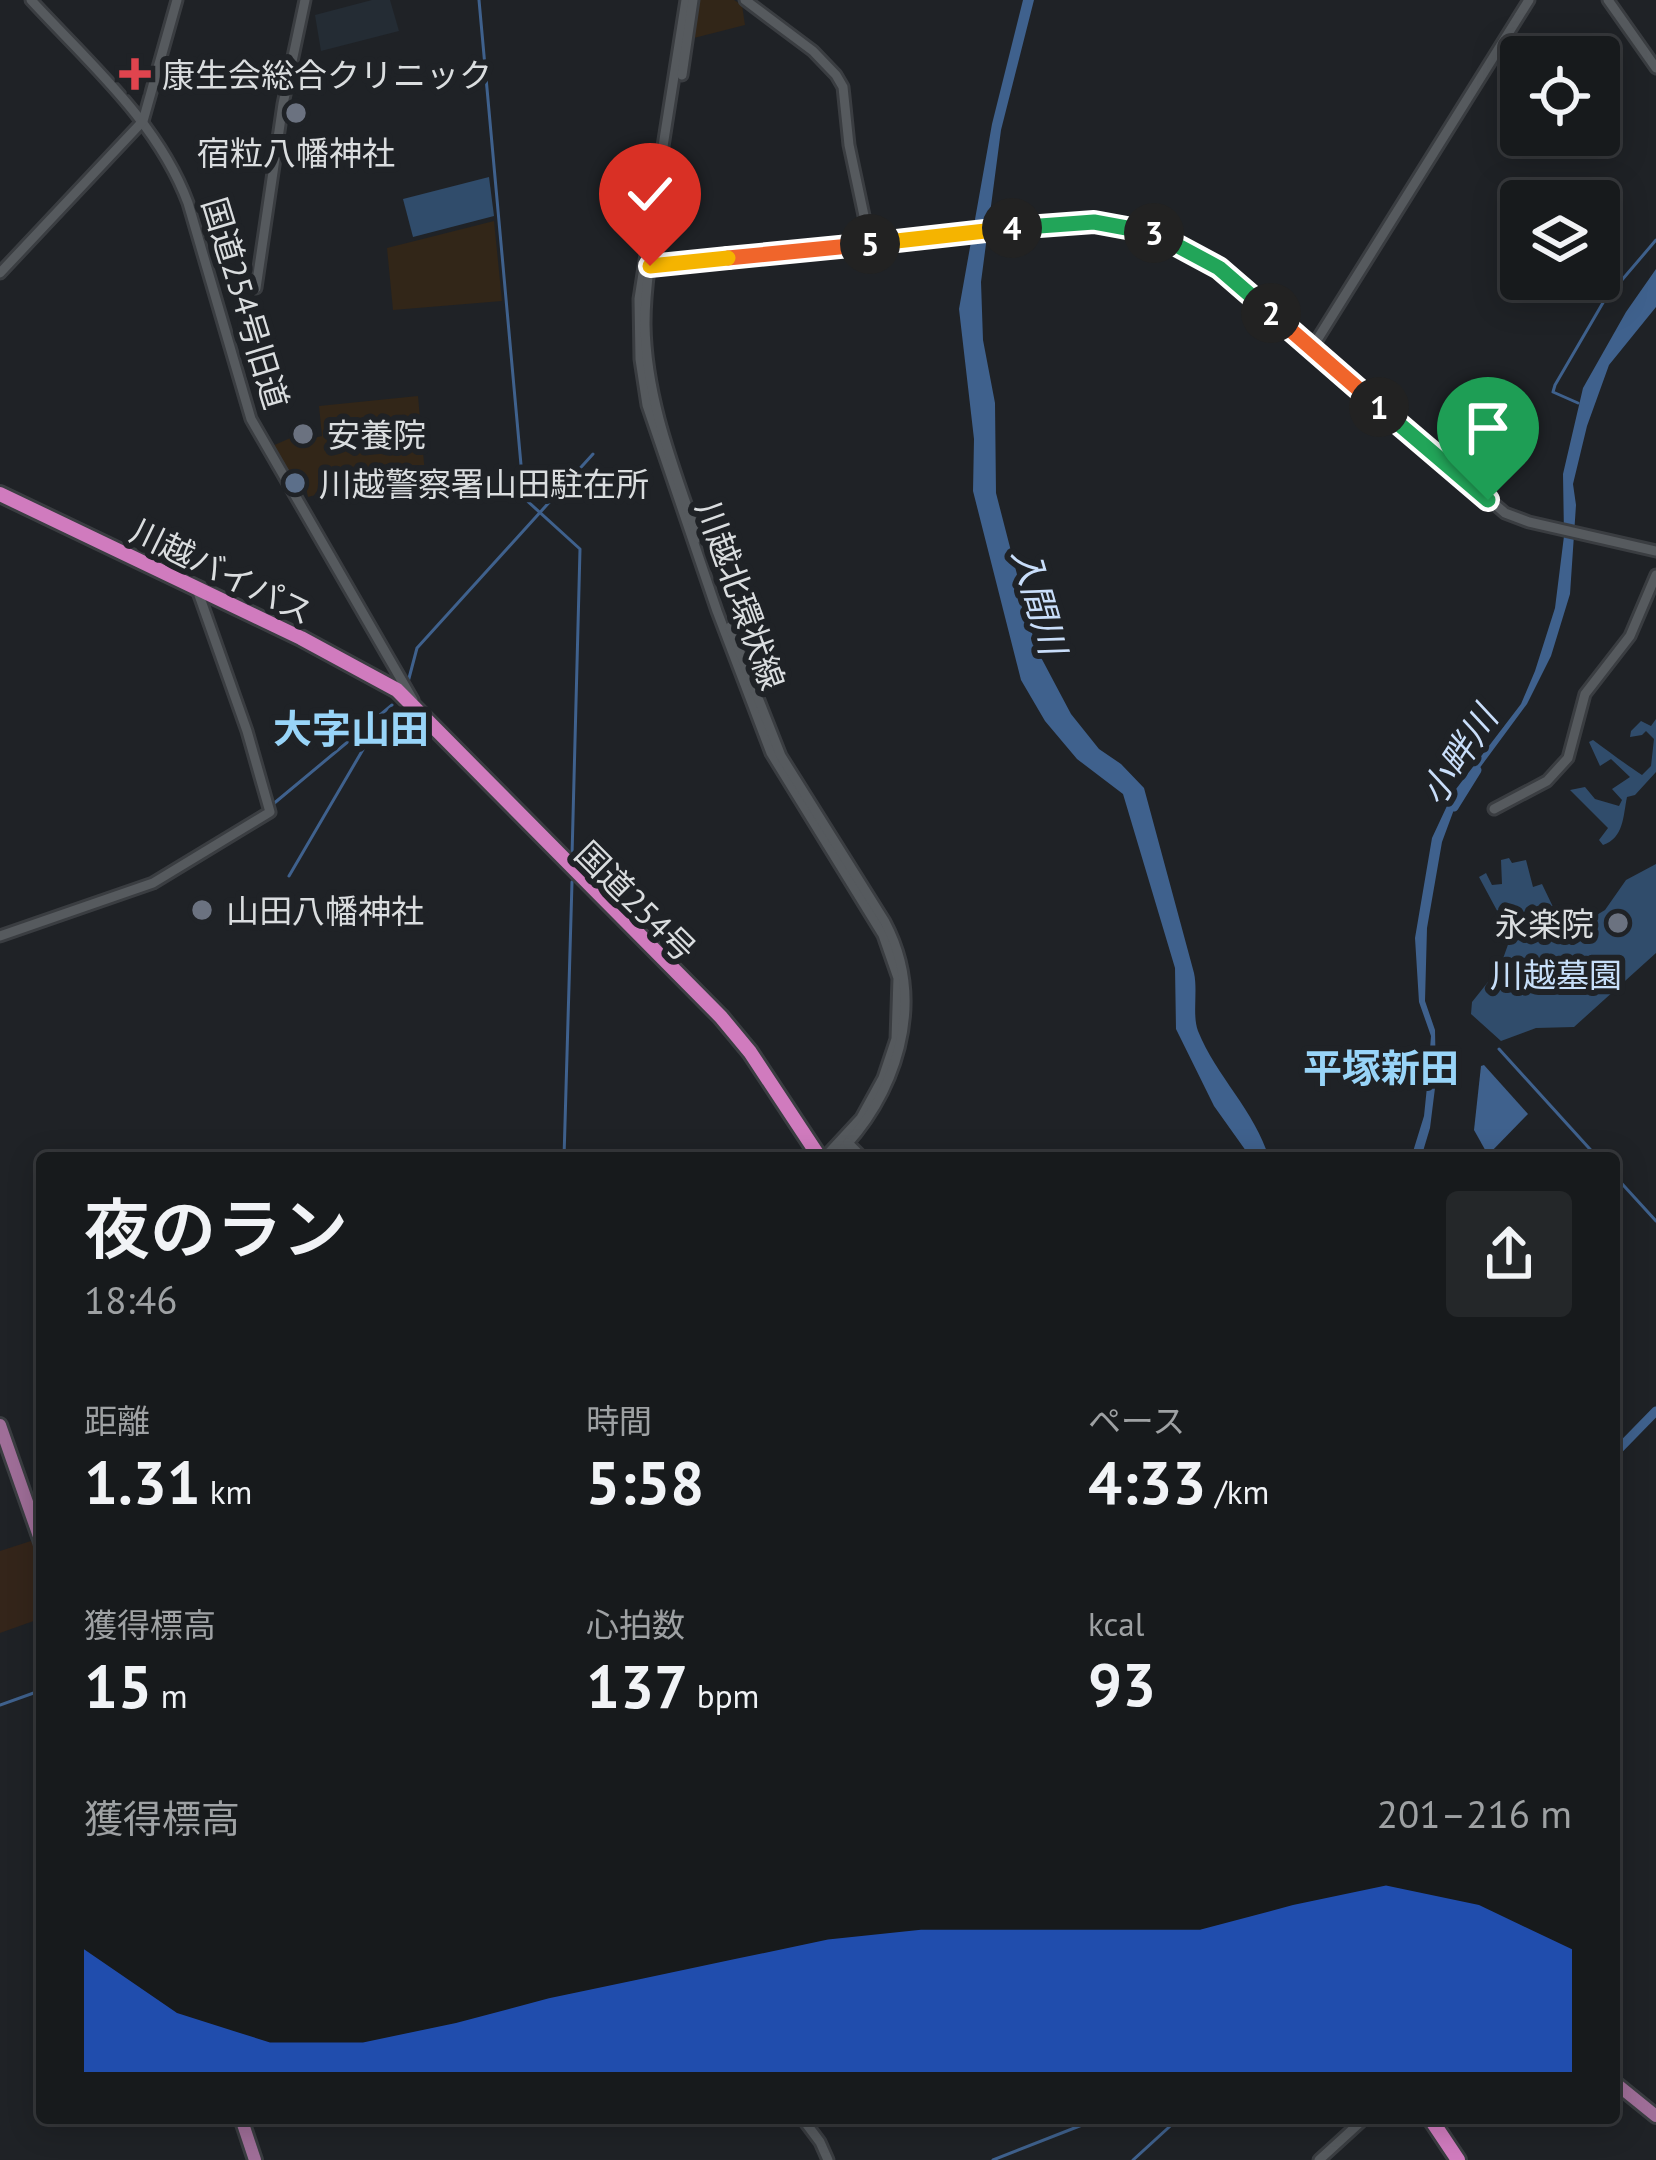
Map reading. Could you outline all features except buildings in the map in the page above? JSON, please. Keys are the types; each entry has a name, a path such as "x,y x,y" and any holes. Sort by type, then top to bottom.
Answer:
{"highway":[{"name":"川越バイパス","path":"0,496 416,705"},
{"name":"川越バイパス","path":"0,496 378,679 398,695"},
{"name":"国道254号","path":"398,695 730,1037 815,1152"},
{"name":"国道254号","path":"416,705 721,1017 815,1152"},
{"path":"1438,2124 1462,2160"}],"main road":[{"name":"国道254号旧道","path":"31,0 143,122 185,195 251,419 416,705"},
{"path":"0,273 143,122 177,0"},
{"path":"256,288 283,104 304,0"},
{"name":"川越北環状線","path":"690,0 639,329 647,405 771,753 874,920 898,978 896,1039 883,1078 861,1118 825,1152"},
{"path":"746,0 831,66 843,87 869,244"},
{"path":"1312,348 1529,0"},
{"path":"1608,0 1656,68"},
{"path":"646,267 1034,226 1104,223 1163,236 1219,268 1496,507 1519,520 1656,551"},
{"name":"川越北環状線","path":"646,267 645,329 653,395 723,610 781,755 878,909 899,957 906,1002 900,1047 880,1100 840,1152"},
{"path":"1494,809 1547,781 1561,768 1572,751 1585,694 1630,636 1656,575"},
{"path":"0,936 153,883 270,812 248,731 199,595"},
{"path":"378,679 389,676 393,667"},
{"path":"393,667 398,695"},
{"path":"848,1143 857,1152"},
{"path":"0,1424 36,1528"},
{"path":"1620,2087 1656,2116"},
{"path":"243,2124 255,2160"},
{"path":"806,2124 828,2160"},
{"path":"1318,2160 1358,2124"}],"shaded area":[{"path":"390,0 399,31 321,51 315,15"},
{"path":"698,0 734,0 742,5 745,25 694,38"},
{"path":"1023,0 1034,0 1001,130 981,282 983,340 995,403 996,493 1036,648 1071,714 1099,749 1144,788 1194,973 1198,1031 1267,1152 1247,1152 1214,1106 1176,1029 1175,968 1123,794 1077,759 1045,721 1021,680 973,491 974,439 959,309 992,124"},
{"path":"494,221 502,301 393,310 387,248"},
{"path":"1656,269 1656,307 1609,365 1587,426 1573,484 1570,594 1551,656 1527,704 1459,796 1442,842 1427,928 1425,1001 1435,1030 1436,1080 1423,1152 1413,1152 1424,1116 1431,1036 1419,1002 1415,938 1432,838 1453,793 1521,704 1535,671 1555,608 1564,536 1563,474 1583,388"},
{"path":"418,396 425,474 379,478 308,497 303,475 288,480 270,447 295,436 298,442 322,436 319,406"},
{"path":"1481,1066 1528,1114 1491,1152 1486,1152 1474,1130"},
{"path":"31,1541 36,1551 36,1620 0,1633 0,1551"}],"green space":[{"path":"489,177 494,216 413,237 403,199"},
{"path":"1656,719 1656,772 1635,795 1627,797 1619,832 1603,845 1599,840 1608,828 1570,790 1585,787 1595,799 1619,806 1622,800 1612,789 1630,777 1611,759 1600,766 1589,742 1593,740 1642,775 1651,766 1654,739 1646,731 1630,737 1631,731 1641,721 1651,726"},
{"path":"1509,858 1512,863 1526,860 1533,887 1542,884 1554,909 1509,933 1479,877 1486,873 1492,885 1502,884 1501,860"},
{"name":"川越墓園","path":"1656,864 1656,953 1574,1027 1536,1028 1501,1041 1471,1014 1472,1002 1500,967 1510,939 1543,923 1579,924 1590,919 1605,910 1626,880"}],"waterway":[{"path":"479,0 524,498 580,549 572,856"},
{"path":"1578,403 1553,392 1555,385 1604,301 1656,240"},
{"path":"408,682 417,648 593,454"},
{"path":"272,805 392,705"},
{"path":"289,876 382,717"},
{"name":"小畔川","path":"1454,807 1477,770"},
{"path":"564,1152 572,882"},
{"path":"1499,1049 1593,1152"},
{"path":"1620,1182 1656,1221"},
{"path":"1620,1448 1656,1411"},
{"path":"0,1705 36,1692"},
{"path":"993,2160 1085,2124"},
{"path":"1133,2160 1172,2124"}],"place":[{"name":"康生会総合クリニック","path":"135,74"},
{"name":"宿粒八幡神社","path":"296,113"},
{"name":"安養院","path":"303,434"},
{"name":"川越警察署山田駐在所","path":"295,483"},
{"name":"山田八幡神社","path":"202,910"},
{"name":"永楽院","path":"1618,923"}],"district":[{"name":"大字山田","path":"351,728"},
{"name":"平塚新田","path":"1381,1067"}],"route":[{"path":"650,266 1070,222 1143,230 1219,268 1488,500"}],"water label":[{"name":"入間川","path":"1040,601"}]}
